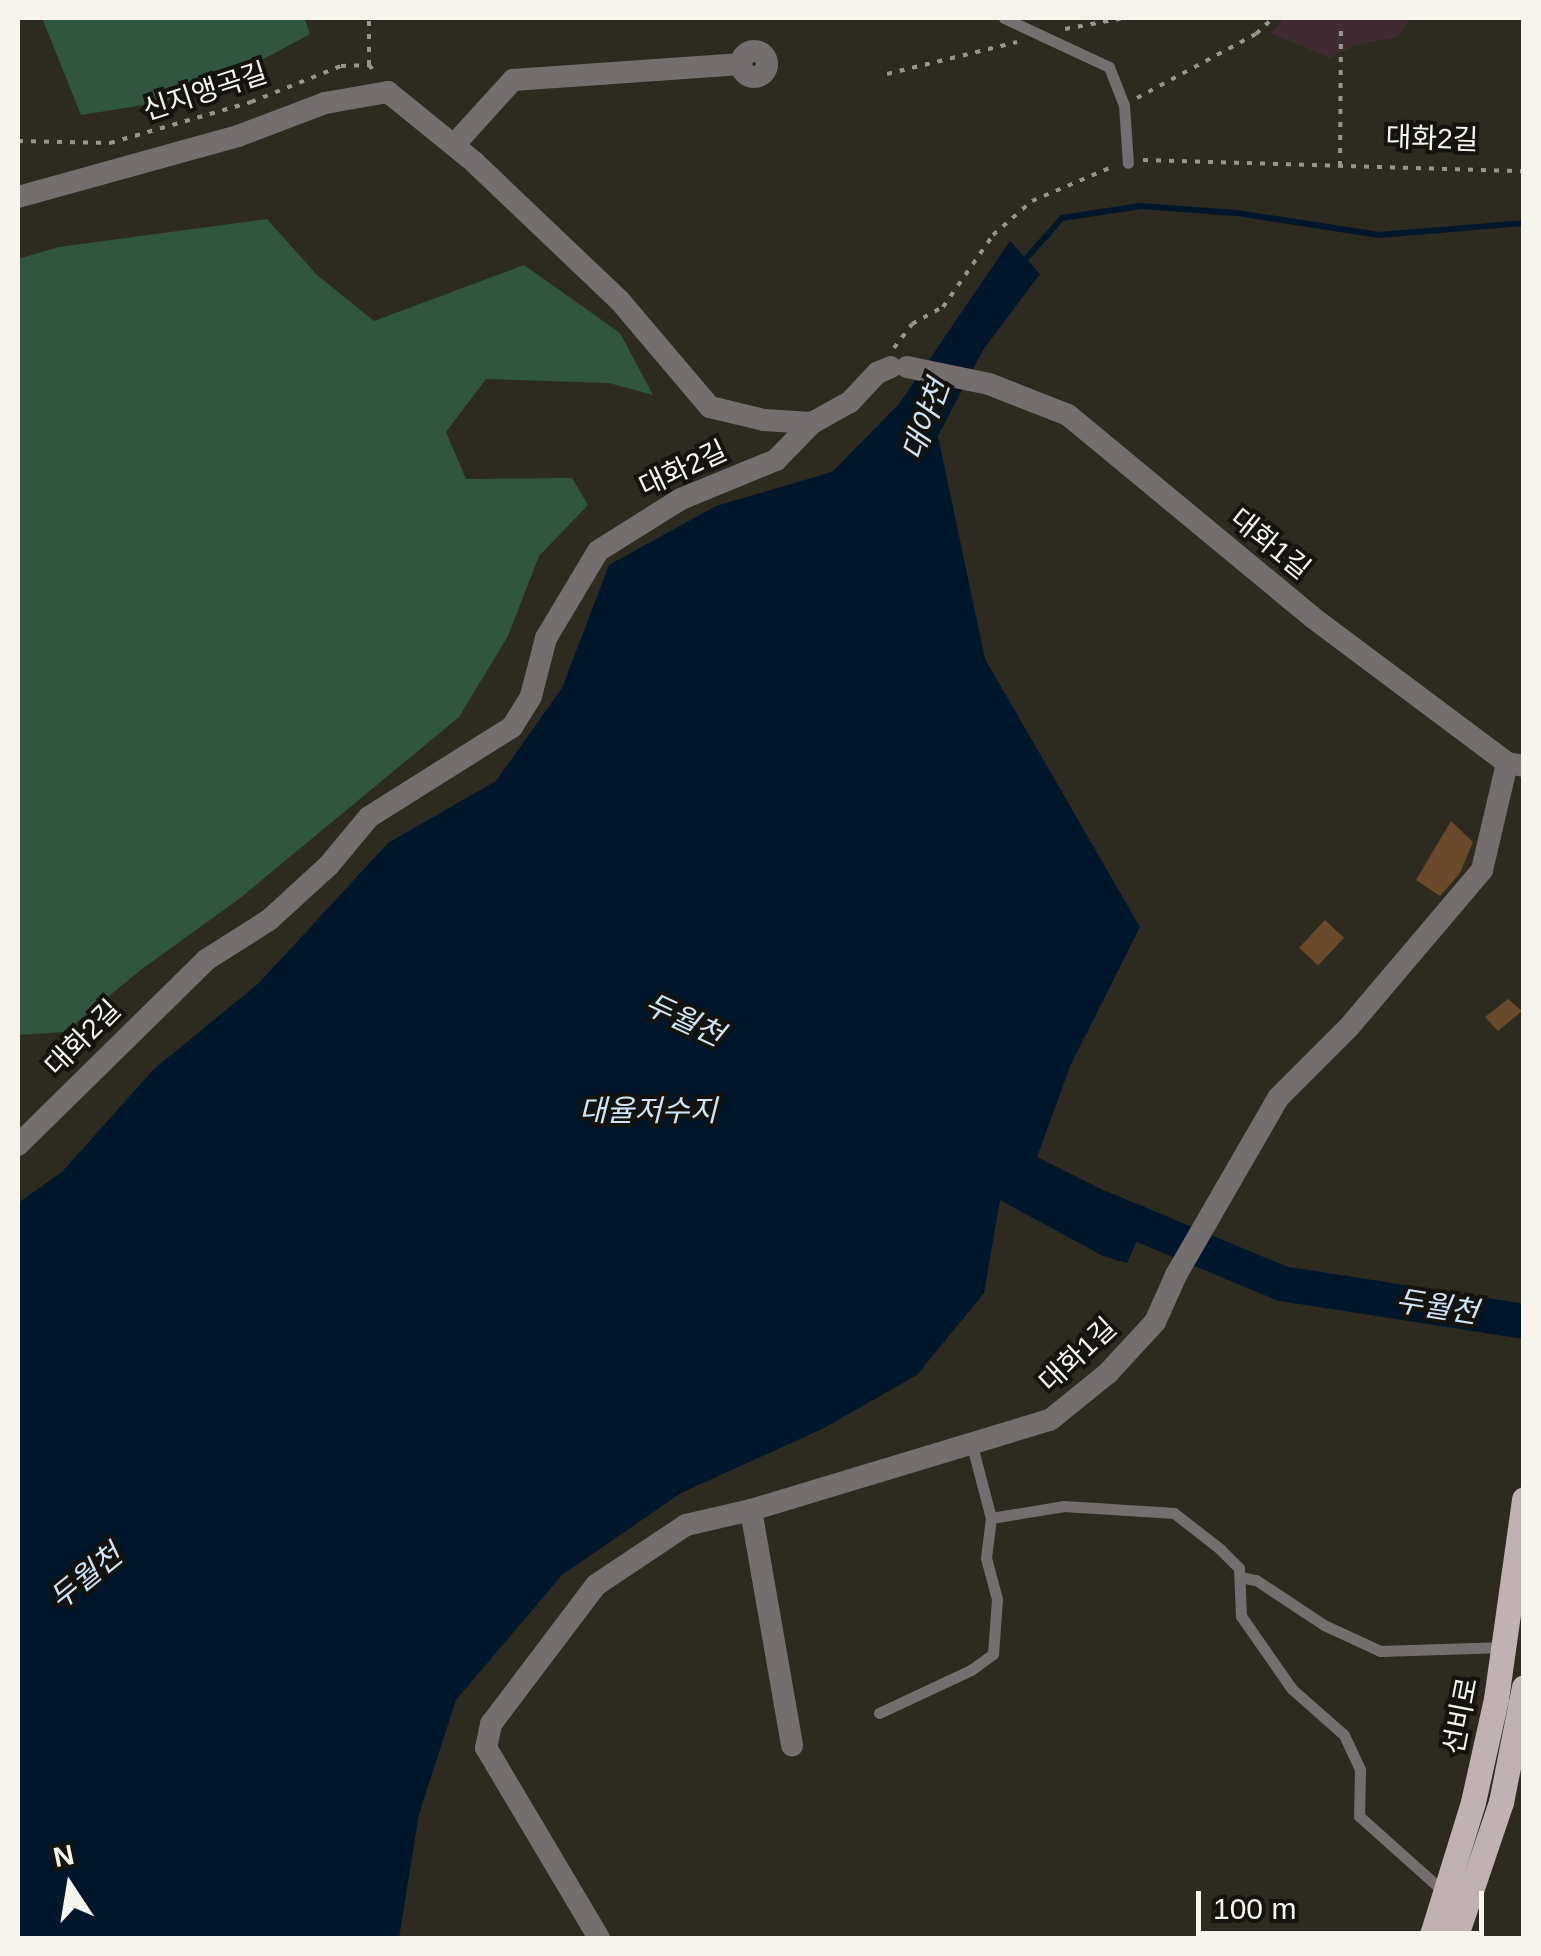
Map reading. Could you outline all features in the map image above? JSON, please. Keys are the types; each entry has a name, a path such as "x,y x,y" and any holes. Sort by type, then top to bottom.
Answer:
{"main road":[{"name":"선비로","path":"1430,1938 1474,1802 1520,1564 1524,1499"},
{"name":"선비로","path":"1454,1938 1501,1802 1524,1687"}],"street":[{"path":"454,145 514,80 741,64"},
{"path":"18,197 238,136 325,103 388,92 454,145 620,301 710,406 764,420 812,422"},
{"name":"대화2길","path":"18,1145 206,960 268,920 329,865 369,817 512,727 531,696 546,638 598,551 681,499 776,460 812,422 850,402 878,373 899,367"},
{"name":"대화1길","path":"599,1938 486,1748 492,1724 596,1585 686,1525 751,1510 1050,1420 1108,1373 1155,1322 1176,1275 1278,1098 1348,1027 1482,870 1515,765 1312,617 1068,416 989,384 899,367"},
{"path":"751,1510 792,1744"}],"lane":[{"path":"1004,18 1109,67 1124,105 1128,163"},
{"path":"879,1713 971,1670 993,1654 996,1599 986,1558 991,1518 972,1442"},
{"path":"991,1518 1064,1506 1174,1513 1220,1548 1240,1568 1241,1616 1292,1689 1344,1735 1360,1770 1360,1816 1447,1895"},
{"path":"1240,1576 1256,1580 1324,1625 1380,1651 1504,1647"}],"path":[{"path":"369,18 369,64 388,92"},
{"path":"886,74 1124,18"},
{"path":"1124,105 1256,34 1272,18"},
{"path":"1340,166 1341,31"},
{"name":"신지앵곡길","path":"18,142 110,143 251,102 341,66 369,64"},
{"name":"대화2길","path":"899,367 895,342 912,324 943,307 993,236 1032,201 1098,169 1128,163 1524,170"}],"shaded area":[{"path":"1285,18 1410,18 1398,37 1356,45 1330,58 1271,33"}],"green space":[{"path":"42,18 304,18 310,34 251,66 163,102 81,115"},
{"path":"267,219 317,275 374,321 524,265 620,333 653,395 609,383 486,379 446,432 466,479 572,478 588,505 539,556 508,636 459,717 239,899 142,969 65,1032 18,1035 18,259 59,247"}],"water":[{"name":"대율저수지","path":"1010,241 1040,274 983,350 938,436 985,659 1140,927 1071,1064 1037,1157 1149,1213 1127,1263 1103,1256 1000,1200 984,1293 917,1375 822,1429 681,1493 562,1575 456,1700 419,1814 399,1938 18,1938 18,1203 62,1172 154,1069 259,983 388,843 496,781 562,688 609,565 716,506 832,472 899,404"}],"building":[{"path":"1451,821 1473,842 1460,873 1440,896 1416,880"},
{"path":"1325,920 1344,938 1318,966 1299,948"},
{"path":"1508,999 1522,1011 1498,1031 1485,1017"}],"waterway":[{"name":"대야천","path":"1023,262 1062,218 1141,206 1237,213 1379,235 1524,223"},
{"name":"두월천","path":"1102,1208 1281,1283 1524,1321"}]}
